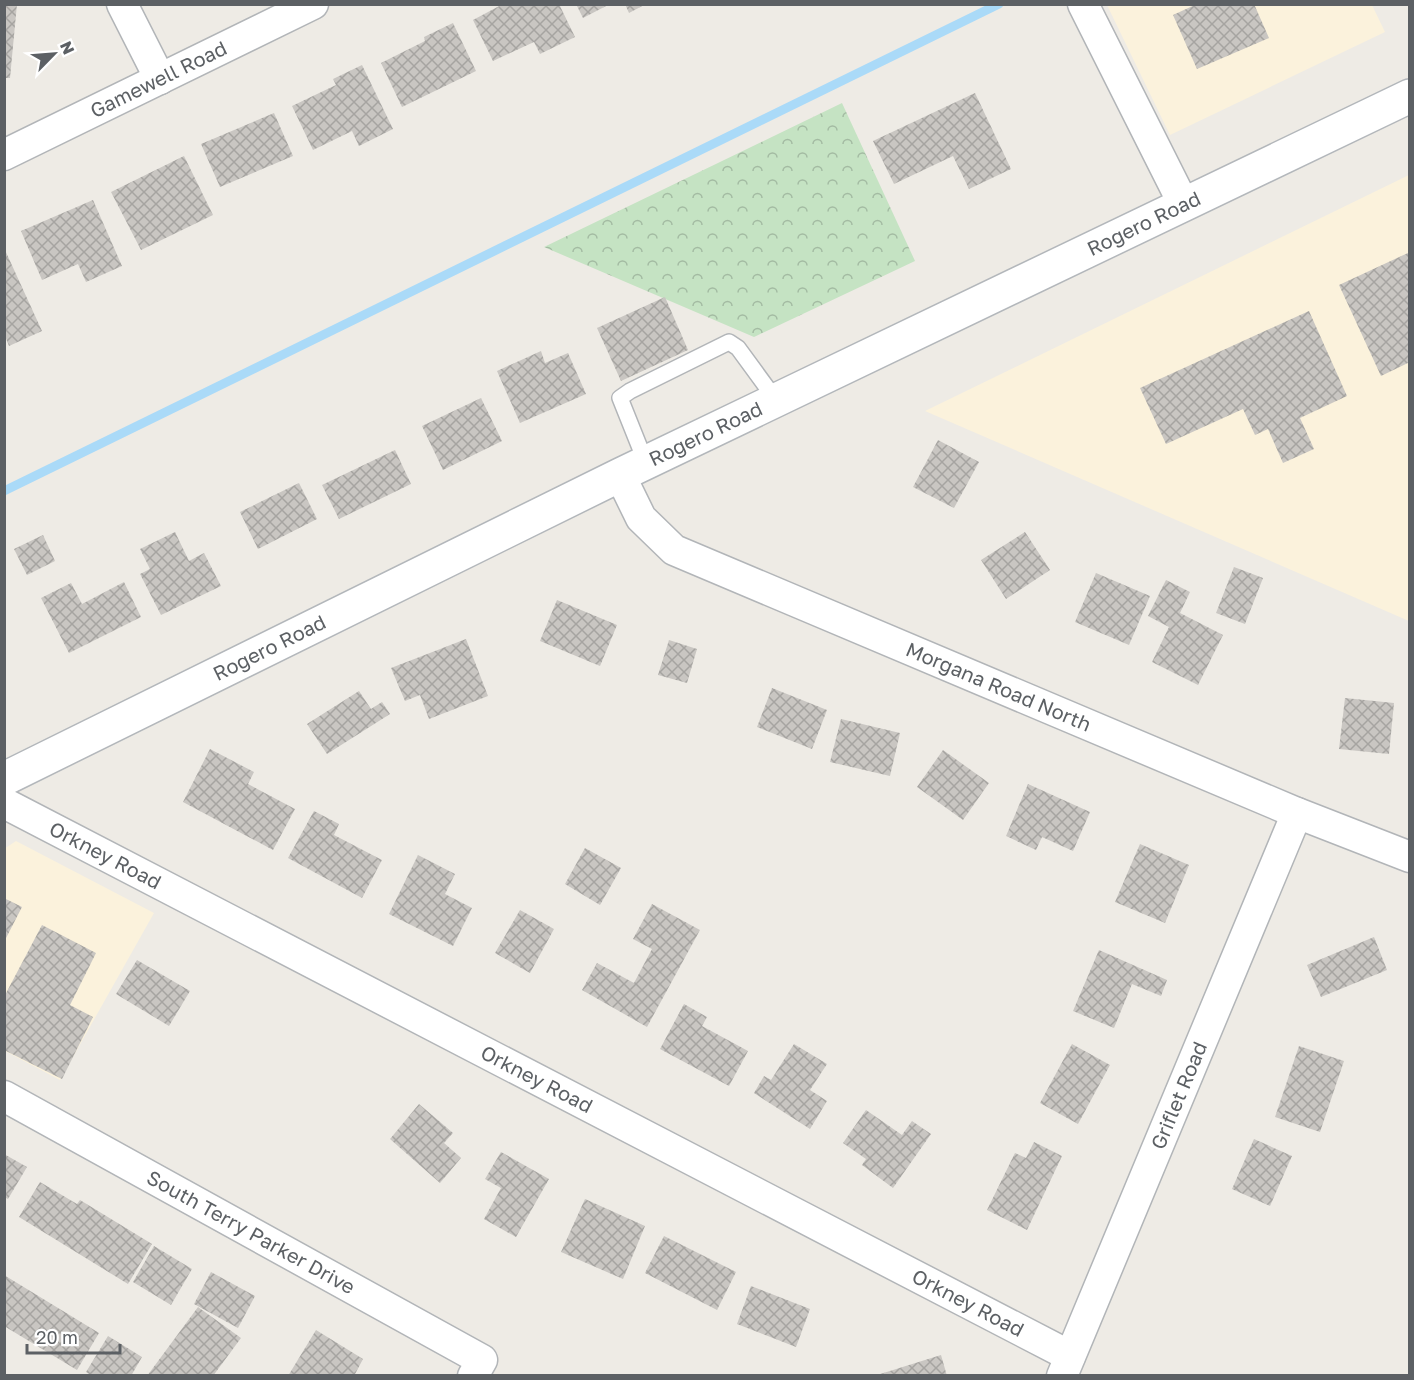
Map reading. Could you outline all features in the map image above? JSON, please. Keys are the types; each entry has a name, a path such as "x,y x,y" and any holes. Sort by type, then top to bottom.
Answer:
{"main road":[{"name":"Rogero Road","path":"4,779 633,469 1410,96"}],"street":[{"path":"122,4 160,79"},
{"name":"Gamewell Road","path":"4,154 313,4"},
{"path":"1083,4 1184,205"},
{"name":"Morgana Road North","path":"633,469 641,518 674,550 1297,813 1410,857"},
{"name":"Orkney Road","path":"4,803 1066,1366"},
{"name":"Griflet Road","path":"1066,1366 1297,813"},
{"name":"South Terry Parker Drive","path":"4,1096 482,1360 473,1376"}],"lane":[{"path":"633,469 620,398 729,342 738,348 776,400"}],"shaded area":[{"path":"1107,5 1372,5 1385,32 1170,135"},
{"path":"1409,175 1409,621 925,411"},
{"path":"16,841 154,913 60,1080 5,1051 4,849"}],"green space":[{"path":"842,103 915,261 754,337 544,247"}],"building":[{"path":"5,4 17,4 10,78 5,78"},
{"path":"503,4 559,4 575,37 540,54 534,42 493,61 473,20"},
{"path":"576,4 610,4 583,18"},
{"path":"625,4 646,4 629,13"},
{"path":"1197,4 1254,4 1269,38 1197,69 1173,15"},
{"path":"453,23 476,71 402,107 381,63 425,41 424,37"},
{"path":"362,65 393,129 359,146 352,131 313,150 292,106 336,85 333,79"},
{"path":"975,93 1011,169 969,189 953,156 894,184 873,141"},
{"path":"274,113 293,156 220,187 201,144"},
{"path":"184,156 213,215 141,250 111,192"},
{"path":"93,200 122,266 86,282 78,264 42,280 21,231"},
{"path":"5,250 42,331 9,346 5,336"},
{"path":"1410,252 1410,362 1381,376 1339,285"},
{"path":"665,297 688,350 621,381 597,328"},
{"path":"1309,311 1347,396 1300,418 1314,449 1283,463 1268,429 1255,435 1243,409 1166,444 1140,388"},
{"path":"541,351 545,363 568,353 586,394 520,423 497,371"},
{"path":"481,398 502,441 443,470 422,426"},
{"path":"938,440 979,462 954,508 913,487"},
{"path":"395,450 411,484 339,519 322,485"},
{"path":"299,483 317,519 258,549 240,512"},
{"path":"175,532 189,561 204,553 221,586 161,615 140,574 150,569 140,549"},
{"path":"1025,532 1050,570 1006,599 981,560"},
{"path":"43,535 55,561 27,575 14,549"},
{"path":"1234,567 1263,578 1245,624 1216,613"},
{"path":"1096,573 1150,596 1129,645 1075,622"},
{"path":"1166,580 1190,592 1180,613 1223,635 1198,685 1152,662 1169,627 1148,616"},
{"path":"124,582 141,617 69,653 41,598 71,583 82,604"},
{"path":"557,600 617,625 600,666 540,641"},
{"path":"466,639 488,696 429,719 420,695 405,701 391,668"},
{"path":"669,640 697,649 687,683 658,675"},
{"path":"772,688 827,710 812,749 757,727"},
{"path":"359,691 371,709 382,702 390,714 327,754 307,724"},
{"path":"1345,698 1394,703 1389,754 1339,749"},
{"path":"841,719 900,733 890,776 830,762"},
{"path":"210,749 254,772 248,784 295,809 273,850 183,802"},
{"path":"943,750 989,783 963,820 917,787"},
{"path":"1028,784 1090,812 1073,851 1042,837 1036,850 1006,836"},
{"path":"314,811 339,824 334,835 382,860 362,898 288,858"},
{"path":"1140,844 1189,865 1165,923 1115,902"},
{"path":"585,848 621,868 600,905 565,884"},
{"path":"418,855 455,874 445,894 472,908 453,946 389,914"},
{"path":"4,898 22,907 4,942"},
{"path":"652,904 700,930 647,1027 582,990 597,963 634,983 652,949 633,939"},
{"path":"520,910 554,929 530,973 495,953"},
{"path":"42,925 96,953 70,1005 93,1017 62,1079 4,1050 4,997"},
{"path":"1374,937 1387,970 1321,997 1307,965"},
{"path":"1099,950 1167,980 1161,996 1132,984 1114,1028 1073,1011"},
{"path":"137,960 190,991 169,1026 116,994"},
{"path":"684,1004 707,1017 702,1026 748,1051 729,1086 660,1049"},
{"path":"794,1044 827,1064 810,1090 827,1101 810,1129 754,1093 764,1076 771,1080"},
{"path":"1072,1044 1110,1065 1078,1124 1040,1103"},
{"path":"1299,1046 1344,1061 1320,1132 1275,1117"},
{"path":"419,1104 453,1133 444,1143 461,1158 440,1183 390,1139"},
{"path":"866,1110 902,1135 912,1121 931,1134 893,1188 862,1165 866,1159 843,1143"},
{"path":"1254,1139 1292,1156 1270,1206 1232,1189"},
{"path":"1034,1142 1062,1156 1027,1230 987,1210 1015,1153 1026,1158"},
{"path":"501,1152 549,1179 516,1237 484,1219 501,1188 485,1179"},
{"path":"4,1154 27,1167 8,1199 4,1197"},
{"path":"40,1182 77,1204 80,1200 152,1244 128,1284 19,1217"},
{"path":"585,1199 645,1226 623,1279 561,1252"},
{"path":"664,1236 736,1272 717,1310 645,1273"},
{"path":"154,1246 192,1269 171,1305 133,1282"},
{"path":"211,1272 255,1296 238,1328 194,1304"},
{"path":"4,1275 99,1333 77,1370 4,1326"},
{"path":"751,1286 810,1309 796,1347 737,1324"},
{"path":"198,1307 241,1338 213,1376 147,1376"},
{"path":"316,1330 363,1359 354,1376 288,1376"},
{"path":"108,1336 142,1357 131,1376 92,1376 86,1372"},
{"path":"941,1355 947,1376 877,1376 877,1375"}],"waterway":[{"path":"4,491 999,4"}]}
